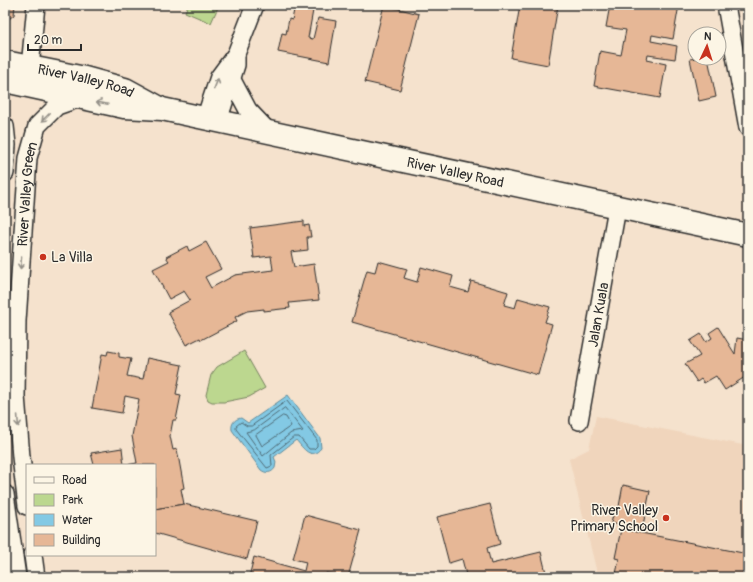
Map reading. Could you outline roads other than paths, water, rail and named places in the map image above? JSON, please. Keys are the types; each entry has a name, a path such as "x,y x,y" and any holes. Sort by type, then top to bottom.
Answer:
{"main road":[{"name":"River Valley Road","path":"5,62 29,76 80,98 124,108 162,109 748,236"},
{"name":"River Valley Road","path":"5,81 29,76 85,78 125,89 162,109"}],"street":[{"path":"29,76 36,5"},
{"path":"211,120 219,77 236,54 255,5"},
{"path":"726,5 745,94 748,128"},
{"path":"211,120 232,80 236,65 236,54"},
{"path":"232,80 248,110 269,132"},
{"name":"River Valley Green","path":"26,498 16,396 16,322 28,158 37,126 57,106 80,98"},
{"name":"River Valley Green","path":"5,126 7,145 5,173"},
{"name":"Jalan Kuala","path":"579,421 617,208"},
{"path":"5,494 16,577"},
{"path":"33,556 36,577"}],"water":[{"path":"288,395 320,438 321,448 314,453 307,452 296,440 274,457 276,462 274,470 271,472 265,472 261,470 232,430 232,426 236,419 241,418 248,423"}],"place":[{"name":"La Villa","path":"43,257"},
{"name":"River Valley Primary School","path":"666,518"}]}
